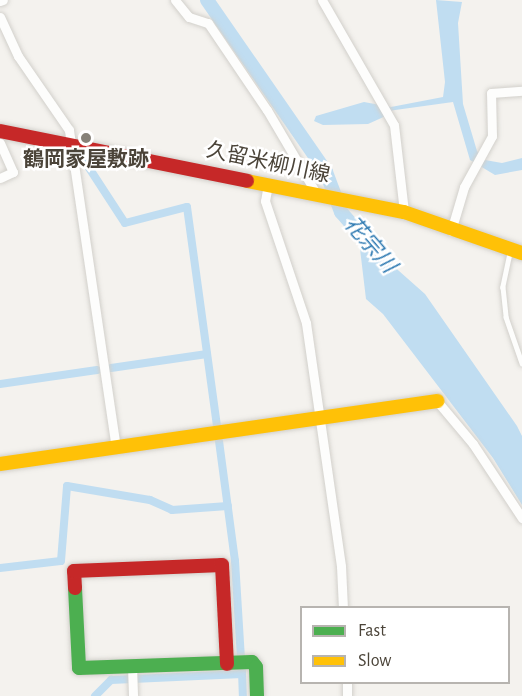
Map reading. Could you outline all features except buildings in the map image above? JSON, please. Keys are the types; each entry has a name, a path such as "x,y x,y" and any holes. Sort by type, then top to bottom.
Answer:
{"street":[{"path":"175,0 189,17 208,23 322,196"},
{"path":"322,0 394,125 404,212"},
{"path":"0,17 18,56 69,130 116,447"},
{"path":"451,231 471,174 495,128 491,93 522,90"},
{"name":"久留米柳川線","path":"0,131 404,212 451,231 517,251"},
{"path":"0,143 13,172 0,178"},
{"path":"268,183 265,201 306,323 343,606"},
{"path":"0,464 437,401 473,444 522,518"},
{"path":"227,664 222,565 74,571 79,668 132,666 227,664 252,663 256,667 257,696"},
{"path":"132,666 134,696"}],"lane":[{"path":"517,251 503,287 506,316 522,363"}],"water":[{"path":"436,0 462,2 458,23 463,104 477,151 485,160 502,163 522,158 522,170 495,175 470,160 453,102 388,111 388,115 368,124 323,125 314,121 316,116 364,102 391,107 443,97 445,82"},
{"path":"374,240 390,263 425,294 517,426 522,436 522,505 493,458 383,314 366,299 360,249"}],"waterway":[{"name":"花宗川","path":"207,0 326,172 341,212 379,256"},
{"path":"80,154 125,223 187,207 217,425"},
{"path":"111,368 207,354"},
{"path":"0,384 97,370"},
{"path":"219,441 235,561 241,658"},
{"path":"0,568 61,561 67,486 150,500 172,510 228,506"},
{"path":"242,671 243,696"},
{"path":"95,696 111,680 242,674"}],"traffic: fast":[{"path":"75,588 79,668 252,662 256,667 257,696"}],"traffic: slow":[{"path":"247,181 404,212 522,253"},
{"path":"0,464 437,401"}],"traffic: jam":[{"path":"0,131 247,181"},
{"path":"75,588 74,571 222,565 227,664"}],"place":[{"name":"鶴岡家屋敷跡","path":"86,138"}]}
